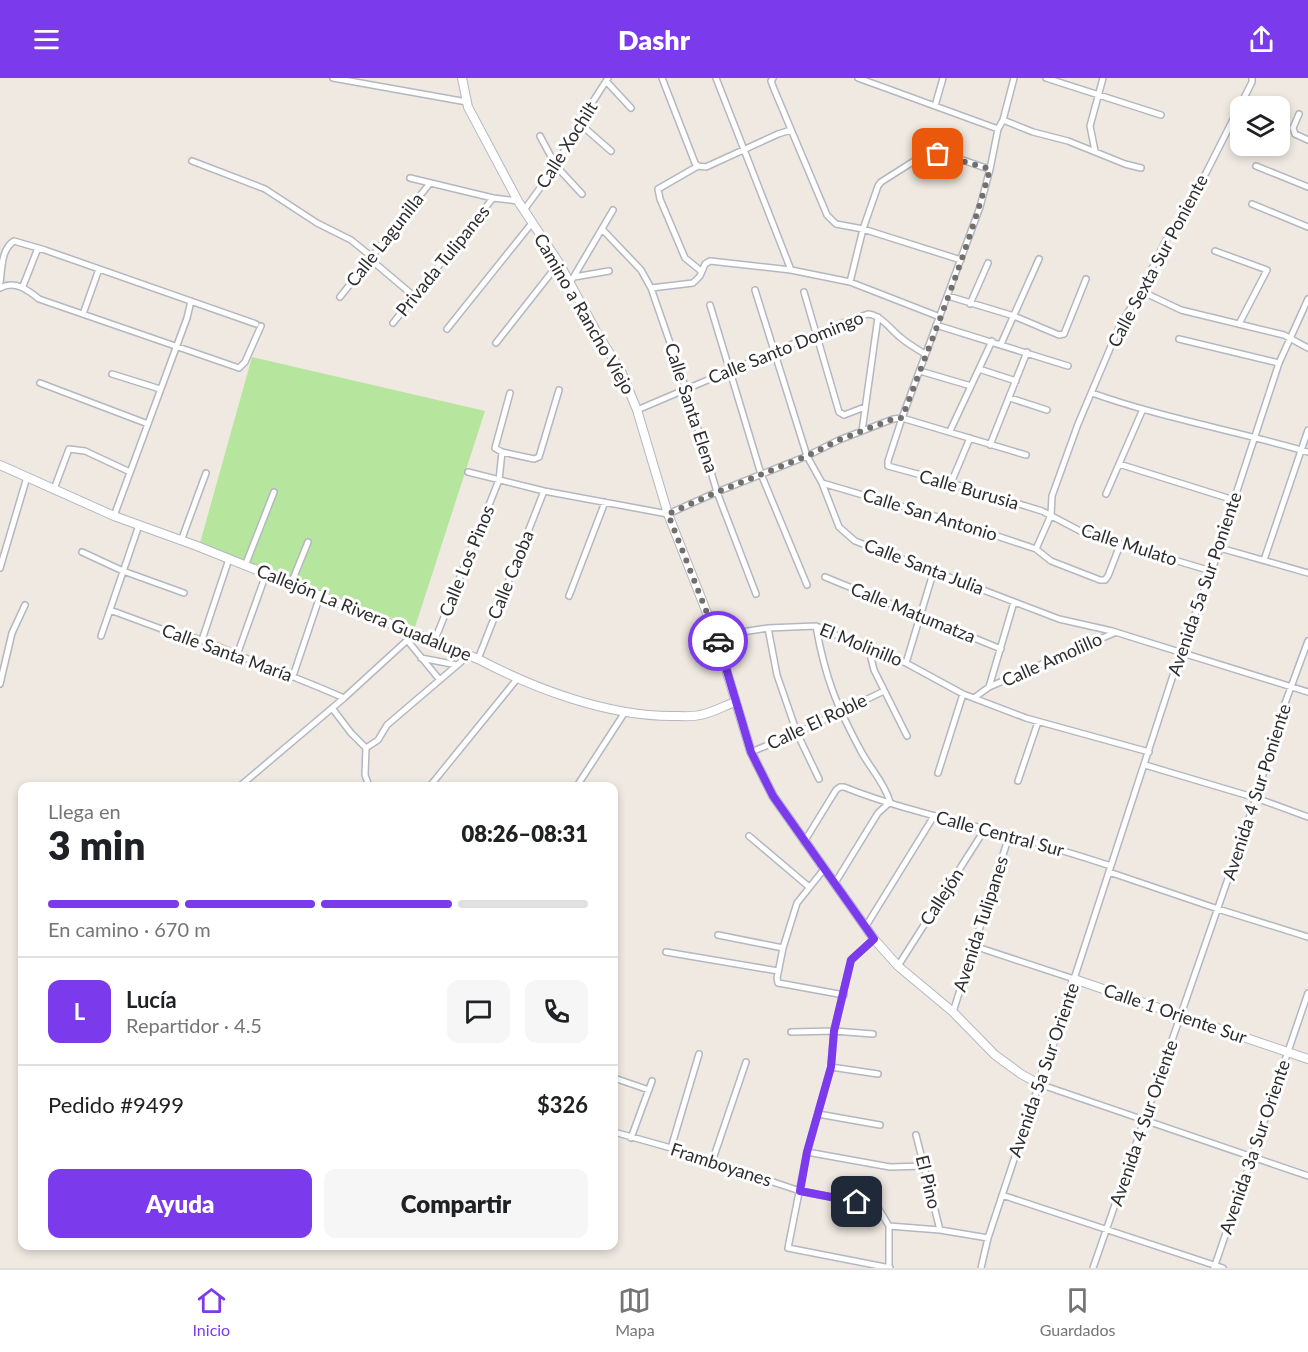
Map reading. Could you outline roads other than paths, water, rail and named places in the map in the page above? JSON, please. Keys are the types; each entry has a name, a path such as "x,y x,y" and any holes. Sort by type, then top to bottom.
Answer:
{"street":[{"path":"333,78 467,102"},
{"name":"Camino a Rancho Viejo","path":"462,78 467,102 518,201 572,280 598,335 621,370 638,410 668,514 716,636 751,752 773,796 874,939 898,966 953,1012 995,1055 1039,1084"},
{"path":"662,78 698,166"},
{"path":"716,78 792,270"},
{"path":"773,78 771,81 774,89 827,215 836,224 863,229 961,260"},
{"path":"858,78 998,129"},
{"path":"935,106 943,78"},
{"path":"902,418 980,207 998,129 1003,120 1014,78"},
{"path":"1046,78 1161,115"},
{"path":"1095,152 1090,126 1103,78"},
{"name":"Calle Sexta Sur Poniente","path":"1036,549 1050,514 1052,496 1078,424 1120,326 1141,291 1165,242 1206,173 1252,78"},
{"path":"607,79 631,108"},
{"name":"Calle Xochilt","path":"524,210 556,166 579,123 607,79"},
{"path":"1299,114 1293,129 1295,134 1308,140"},
{"path":"1003,120 1141,168"},
{"path":"579,123 610,151"},
{"path":"701,271 685,258 658,189 698,166 706,167 791,130"},
{"path":"540,136 556,166 582,194"},
{"path":"850,282 863,229 878,186 922,156 938,154 990,169"},
{"path":"192,160 265,189 318,223 351,240 416,297"},
{"path":"1256,165 1308,187"},
{"path":"410,178 493,198 518,201"},
{"name":"Calle Lagunilla","path":"340,297 430,183"},
{"name":"Privada Tulipanes","path":"393,323 493,198"},
{"path":"1252,204 1308,226"},
{"path":"572,280 613,210"},
{"path":"447,329 532,223"},
{"name":"Calle Santa Elena","path":"602,229 641,270 651,288 686,389 717,492 756,594"},
{"path":"0,283 8,245 14,242 38,248 259,325 245,362 239,368 39,299 23,286 4,285 0,288"},
{"path":"23,286 38,248"},
{"path":"1215,251 1267,270 1239,324"},
{"path":"1001,344 1040,259"},
{"path":"651,288 693,283 700,276 705,264 710,261 792,270 850,282 940,317"},
{"path":"496,343 559,263"},
{"path":"970,304 988,263"},
{"path":"83,314 99,269"},
{"path":"572,280 609,271"},
{"path":"948,296 1014,316 1055,334 1064,334 1086,279"},
{"name":"Calle Santa Julia","path":"755,290 776,351 807,456 822,483 839,527 855,541 1059,619 1115,632 1308,692"},
{"path":"1141,291 1181,310 1284,335 1308,348"},
{"path":"804,292 839,412 844,415 865,407"},
{"path":"174,295 187,304 187,318"},
{"name":"Avenida 5a Sur Poniente","path":"1110,869 1180,654 1220,548 1279,363 1308,299"},
{"path":"114,516 187,318 191,301"},
{"path":"710,305 761,474 807,585"},
{"name":"Calle Santo Domingo","path":"638,410 729,370 868,314 878,317 902,339 925,354"},
{"path":"862,431 878,317"},
{"path":"936,325 1068,366"},
{"path":"1179,339 1279,363"},
{"path":"950,432 992,341"},
{"path":"990,445 1027,352"},
{"path":"979,369 1016,381"},
{"path":"920,371 971,386"},
{"path":"112,374 160,389"},
{"path":"40,383 147,424"},
{"path":"502,452 534,459 539,457 560,390"},
{"name":"Calle Los Pinos","path":"434,642 499,480 502,452 495,448 495,442 510,393"},
{"path":"1092,393 1143,409 1308,452"},
{"path":"1010,398 1047,410"},
{"path":"1106,494 1143,409"},
{"path":"468,472 544,491 668,514 893,419 902,418 1026,455"},
{"name":"Calle Burusia","path":"902,418 888,466 1050,514"},
{"path":"1264,560 1308,430"},
{"path":"951,483 970,438"},
{"path":"54,489 69,449 85,451 130,472"},
{"path":"1119,464 1234,500"},
{"name":"Callejón La Rivera Guadalupe","path":"0,465 114,516 469,655 540,688 625,712 661,716 699,716 735,702"},
{"path":"181,541 206,473"},
{"path":"0,568 27,477"},
{"name":"Calle San Antonio","path":"822,483 955,522 1036,549 1051,561 1100,580 1105,580 1120,545"},
{"name":"Calle Caoba","path":"478,659 544,491"},
{"path":"245,566 274,492"},
{"path":"569,596 605,502"},
{"name":"Calle Mulato","path":"1050,514 1083,533 1211,571"},
{"path":"101,636 139,525"},
{"path":"291,584 308,542"},
{"path":"1220,548 1308,573"},
{"path":"82,552 123,571 184,593"},
{"path":"202,640 229,560"},
{"path":"906,663 934,570"},
{"path":"237,655 266,574"},
{"name":"Calle Matumatza","path":"825,578 1000,649"},
{"path":"293,676 320,596"},
{"path":"974,698 989,687 1014,602"},
{"path":"0,684 12,633 25,605"},
{"name":"Calle Santa María","path":"110,610 175,634 202,640 344,698"},
{"path":"816,626 821,659 831,692 869,766 886,789 890,802 878,813 835,884"},
{"name":"El Molinillo","path":"716,636 768,628 816,626 869,650 906,663 963,694 1038,722 1149,752"},
{"path":"768,628 777,675 797,734 819,778"},
{"name":"Calle Amolillo","path":"989,687 1115,632"},
{"path":"245,782 344,698 414,634"},
{"path":"407,640 439,679"},
{"name":"Avenida 4 Sur Poniente","path":"1218,909 1256,798 1290,686 1308,641"},
{"path":"869,650 874,670 907,736"},
{"path":"366,748 378,740 387,725 469,655"},
{"path":"422,658 457,665"},
{"path":"433,782 517,679"},
{"name":"Calle El Roble","path":"751,752 797,734 884,692"},
{"path":"938,773 963,694"},
{"path":"332,708 366,748 365,775 368,782"},
{"path":"580,782 625,712"},
{"path":"1018,782 1038,722"},
{"path":"1145,765 1256,798 1308,817"},
{"name":"Calle Central Sur","path":"804,842 840,787 880,801 1010,836 1110,869 1218,909 1308,937"},
{"path":"866,926 934,816"},
{"name":"Callejón","path":"898,966 985,829"},
{"path":"749,836 808,886"},
{"name":"Avenida Tulipanes","path":"953,1012 1010,836"},
{"path":"825,868 796,903 783,948 778,983 844,995"},
{"name":"Avenida 5a Sur Oriente","path":"981,1268 988,1238 1110,869"},
{"name":"Avenida 4 Sur Oriente","path":"1093,1268 1218,909"},
{"path":"718,935 783,948"},
{"path":"874,939 851,960 834,1031 831,1067 807,1152 788,1248 890,1268 889,1226 940,1230 988,1238"},
{"name":"Calle 1 Oriente Sur","path":"974,946 1308,1059"},
{"path":"666,952 778,971"},
{"name":"Avenida 3a Sur Oriente","path":"1215,1267 1308,993"},
{"path":"792,1032 834,1031 873,1034"},
{"path":"671,1148 699,1054"},
{"path":"712,1162 746,1062"},
{"path":"831,1067 878,1074"},
{"path":"618,1079 649,1090"},
{"path":"631,1138 652,1081"},
{"path":"1039,1084 1308,1176"},
{"path":"818,1113 880,1125"},
{"name":"Framboyanes","path":"618,1133 671,1148 800,1191 876,1206 889,1226"},
{"name":"El Pino","path":"916,1135 940,1230"},
{"path":"807,1152 890,1167 924,1166"},
{"path":"1002,1195 1223,1268"}]}
